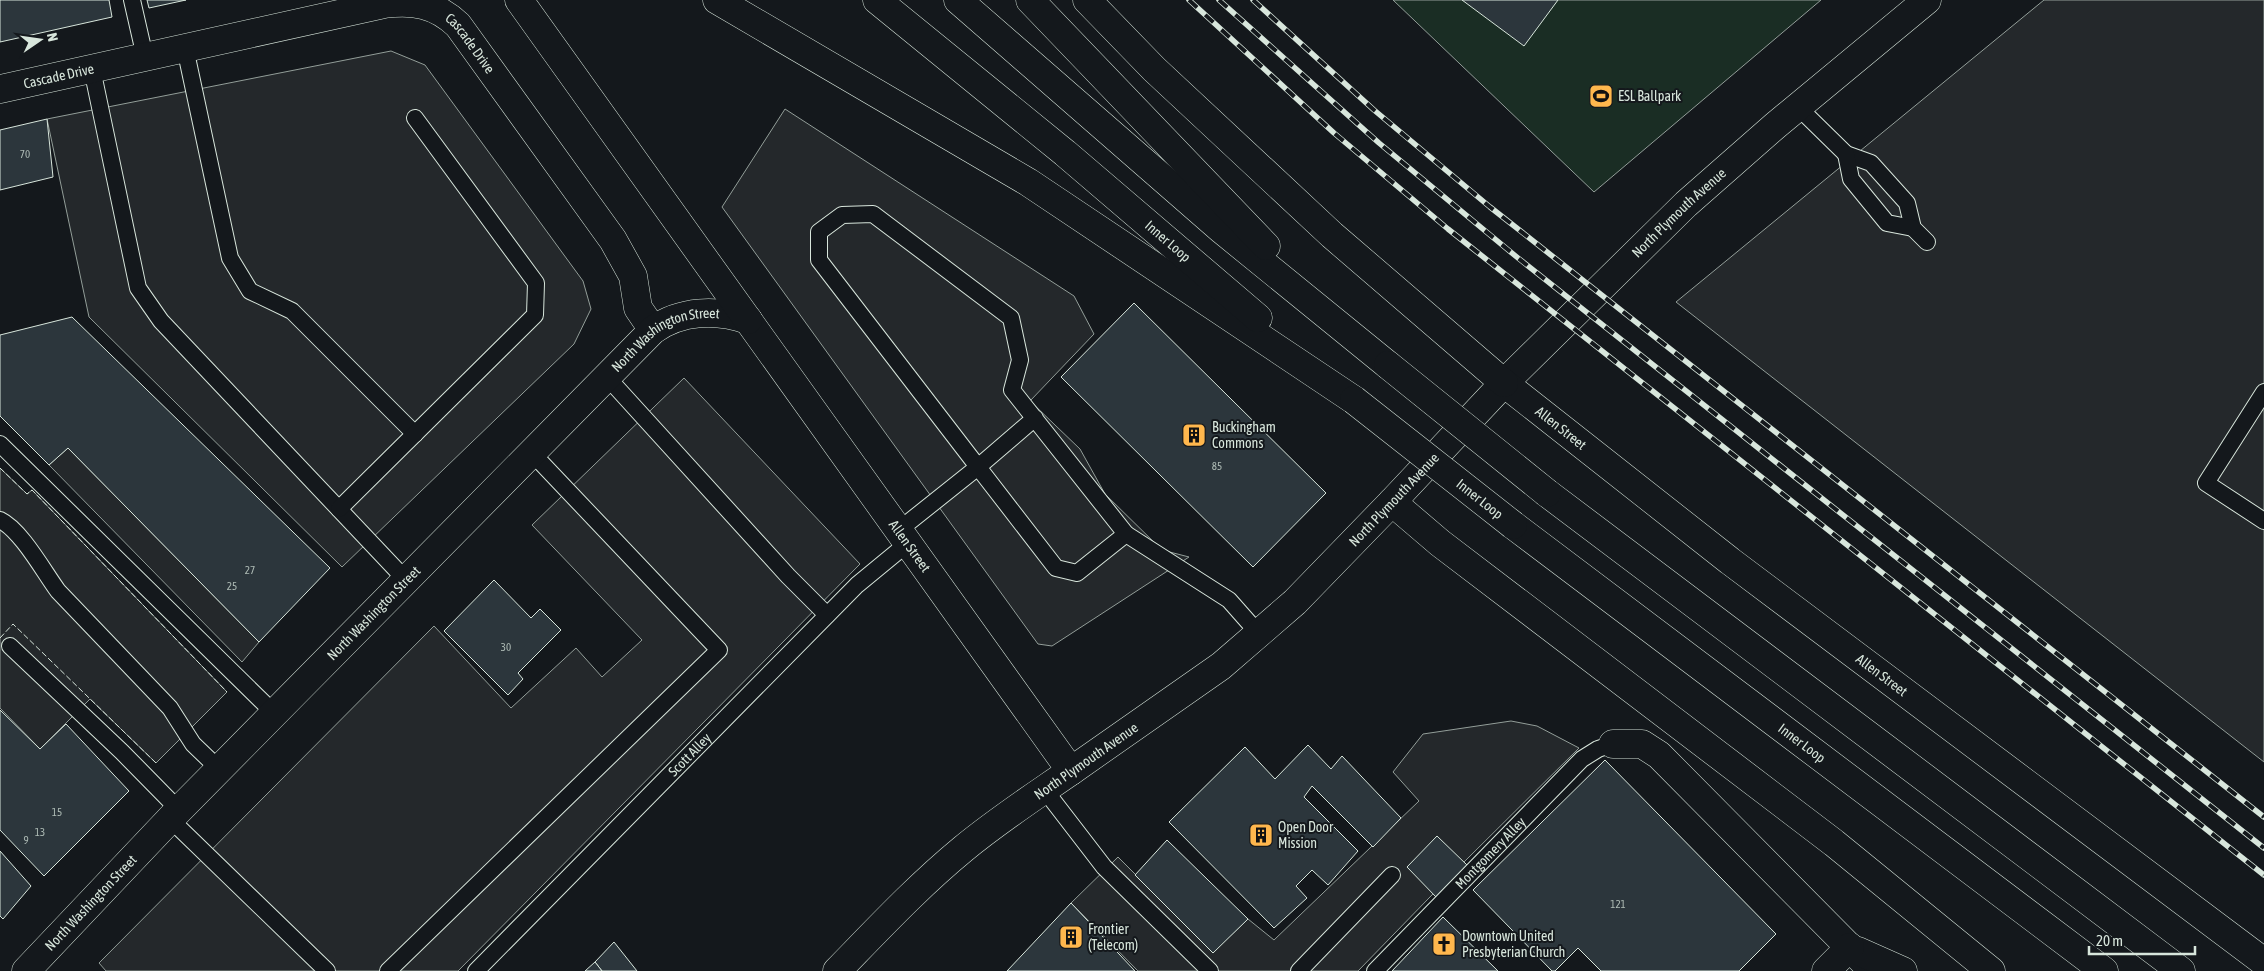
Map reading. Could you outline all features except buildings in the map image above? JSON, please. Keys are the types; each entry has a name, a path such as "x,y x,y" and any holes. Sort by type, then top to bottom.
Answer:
{"main road":[{"name":"Allen Street","path":"519,0 1071,770"},
{"path":"717,0 1028,182 1354,400"},
{"name":"Inner Loop","path":"876,0 1072,158 1354,400 1513,525 2104,971"},
{"path":"958,0 1208,218 1547,493 2181,971"},
{"path":"1030,0 1251,231 1388,365"},
{"name":"Allen Street","path":"1087,0 1161,75 1332,235 1504,383 1730,561 2264,962"},
{"name":"North Plymouth Avenue","path":"837,971 942,867 982,833 1205,678 1259,634 1319,578 1504,383 1686,204 1798,107 1927,0"},
{"name":"Cascade Drive","path":"0,89 186,48 357,5 396,2 420,4 440,10 458,25 621,251 633,276 638,308 653,330"},
{"name":"North Washington Street","path":"26,971 219,769 653,330 675,318 698,314 723,313 748,320"},
{"path":"1392,502 1440,543 1834,843 1991,971"},
{"path":"1613,744 1642,744 1659,755 1873,971"},
{"path":"1826,971 1850,947"},
{"path":"1850,947 1903,971"}],"lane":[{"path":"132,0 145,57"},
{"path":"186,48 230,258 250,291 292,311 414,434"},
{"path":"92,69 138,288 161,321 406,580"},
{"path":"1798,107 1846,154 1872,163 1908,203 1913,228"},
{"path":"339,509 535,315 536,283 415,118"},
{"path":"1846,154 1852,180 1887,222 1913,228 1927,242"},
{"path":"1126,534 1077,574 1056,568 819,260 819,232 842,215 873,214 1011,318 1020,360 1012,390 1126,534 1228,600 1259,634"},
{"path":"607,377 782,569 827,615"},
{"path":"2264,392 2206,483 2264,521"},
{"name":"Scott Alley","path":"476,971 904,537 978,467 1035,418"},
{"path":"0,444 274,713"},
{"path":"388,971 719,650 532,453"},
{"path":"0,520 35,555 44,572 58,591 170,708 193,744 219,769"},
{"path":"10,646 122,752 175,814 327,971"},
{"name":"Montgomery Alley","path":"1375,971 1582,760 1598,749 1613,744"},
{"path":"1044,789 1104,867 1210,971"},
{"path":"1299,971 1392,875"}],"green space":[{"name":"ESL Ballpark","path":"1393,0 1821,0 1594,192"}],"shaded area":[{"path":"2044,0 2264,0 2264,762 1676,302"},
{"path":"391,51 425,65 583,281 591,309 574,344 342,567 89,317 47,119"},
{"path":"785,109 1074,296 1094,334 1030,401 1080,449 1105,494 1162,550 1189,557 1052,646 1038,644 722,207"},
{"path":"684,378 860,564 458,971 106,971 99,963 434,626 511,708 576,648 602,677 642,640 532,525"},
{"path":"68,448 259,642 242,662 49,465"},
{"path":"0,468 27,494 32,490 227,692 156,763 90,699 40,749 0,708"},
{"path":"1511,721 1537,726 1579,748 1358,971 1138,971 1071,903 1118,857 1213,952 1248,919 1274,940 1419,801 1393,772 1423,734"}],"railway":[{"path":"1189,0 1334,133 1448,229 2264,875"},
{"path":"1219,0 1379,143 1518,258 2264,848"},
{"path":"1253,0 1374,110 1490,207 2264,817"}],"fence":[{"path":"0,468 27,494 32,490 227,692"},
{"path":"0,638 13,624 156,763"}],"place":[{"name":"ESL Ballpark","path":"1601,96"},
{"name":"Buckingham Commons","path":"1194,435"},
{"name":"Open Door Mission","path":"1261,835"},
{"name":"Frontier (Telecom)","path":"1071,937"},
{"name":"Downtown United Presbyterian Church","path":"1444,944"}]}
